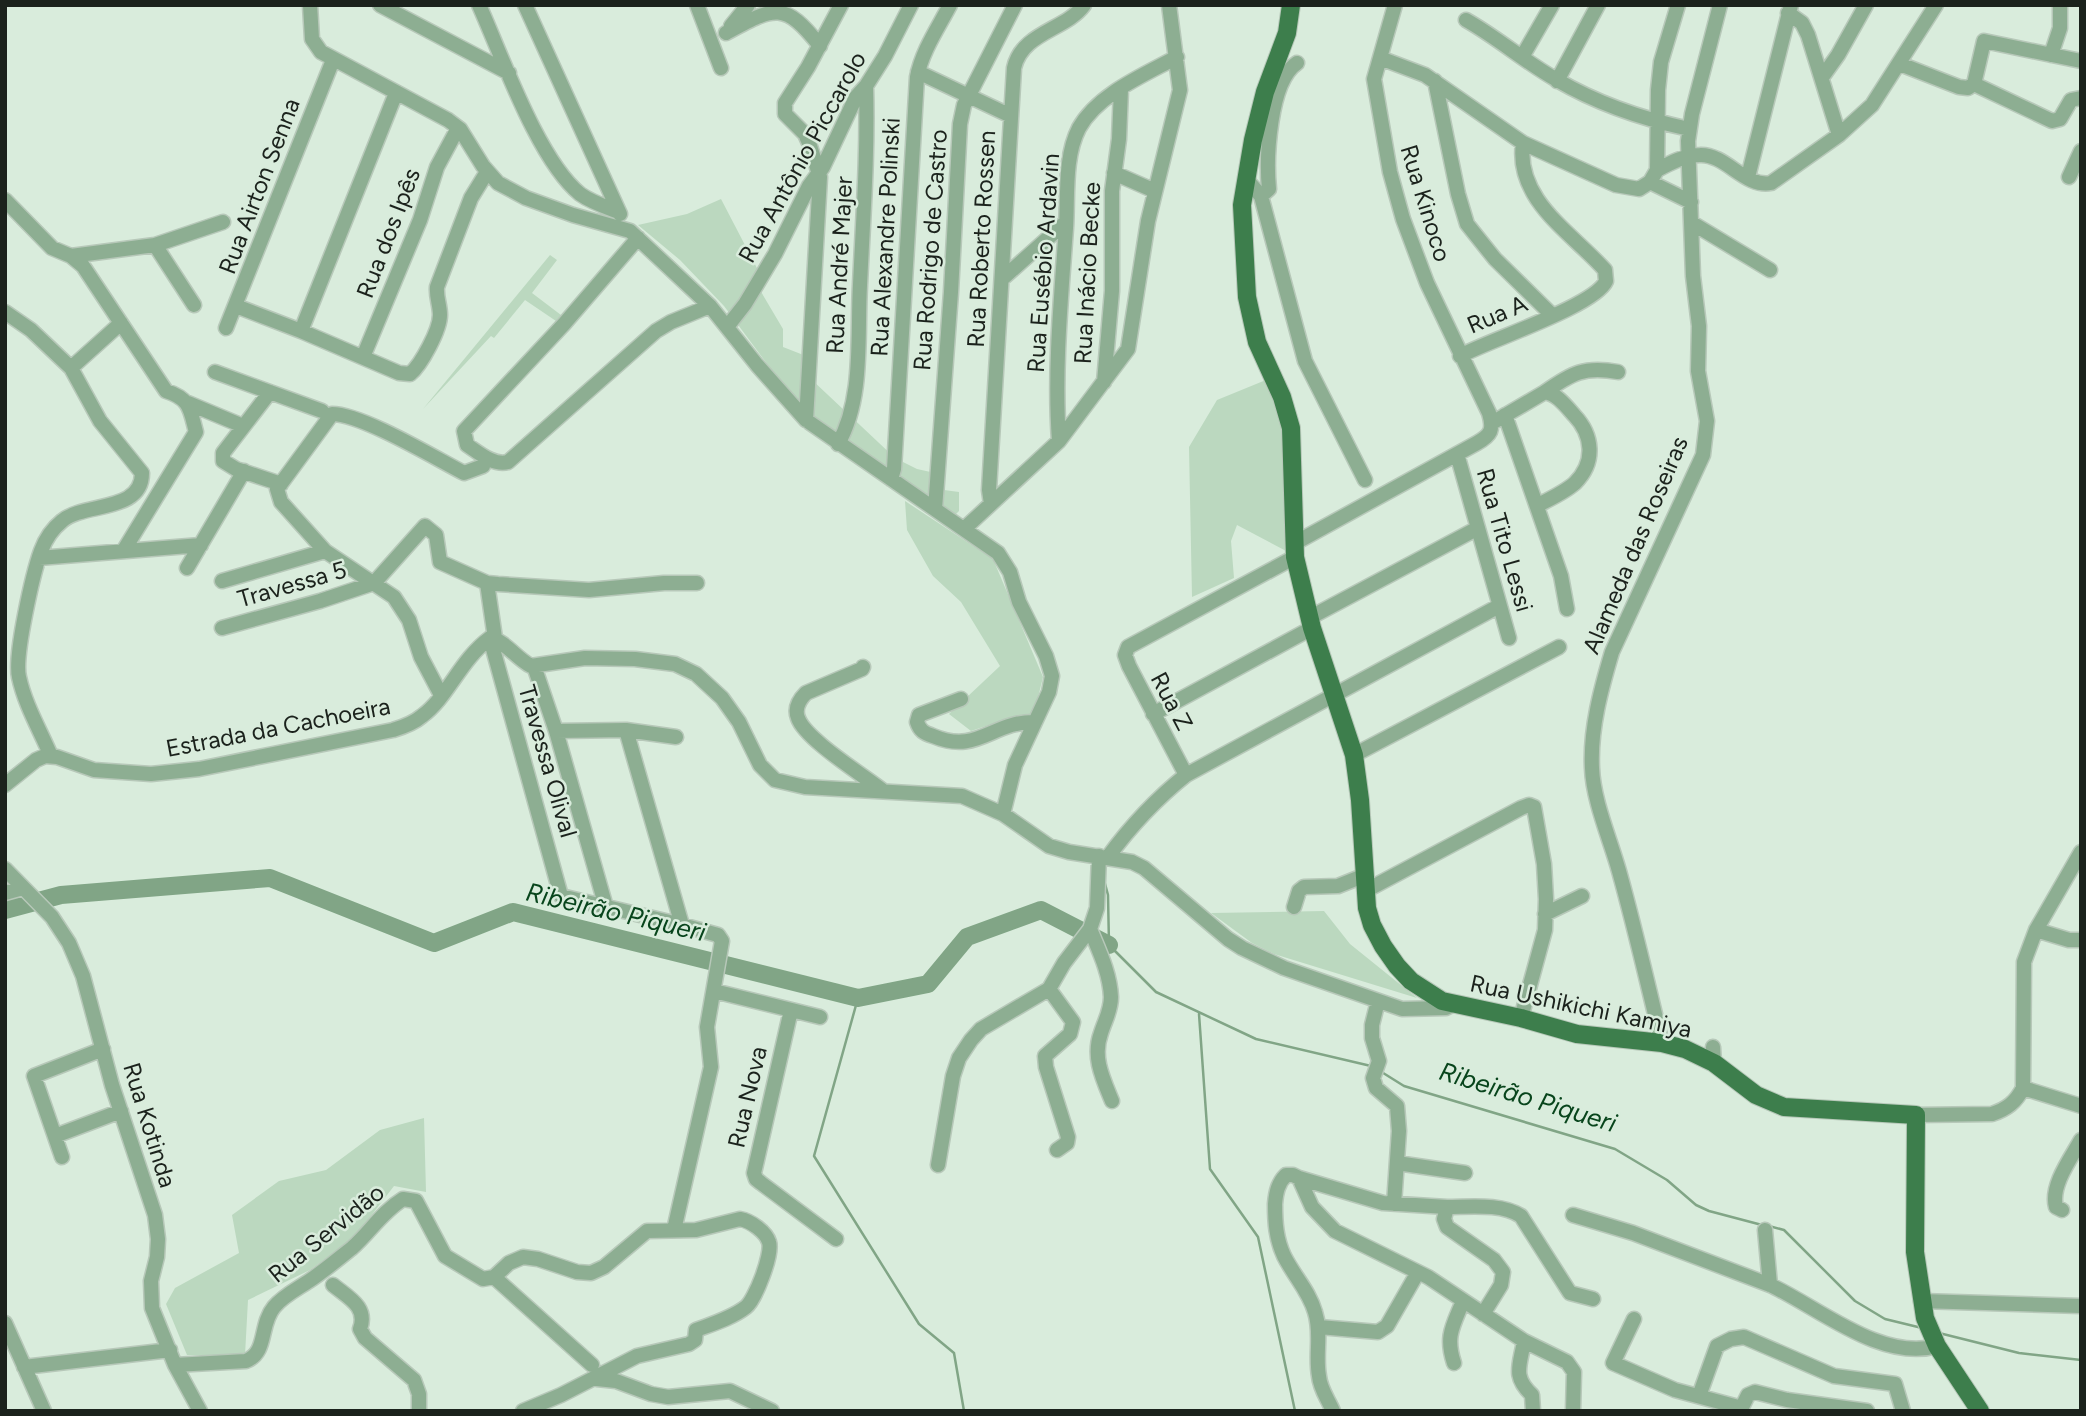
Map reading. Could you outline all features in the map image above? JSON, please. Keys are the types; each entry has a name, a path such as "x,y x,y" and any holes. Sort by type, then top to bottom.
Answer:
{"main road":[{"name":"Rua Ushikichi Kamiya","path":"1291,5 1287,33 1265,92 1246,179 1242,219 1247,297 1257,342 1282,397 1291,428 1295,550 1311,623 1353,755 1362,812 1367,908 1383,946 1397,966 1425,992 1442,1001 1521,1018 1577,1034 1662,1043 1714,1055 1756,1095 1784,1107 1916,1115"},
{"path":"1916,1115 1915,1252 1923,1309 1936,1343 1980,1411"}],"street":[{"path":"310,5 314,45 321,52 448,120 458,128 487,172 498,183 526,198 634,235"},
{"path":"380,5 509,73"},
{"path":"479,5 541,143 556,167 582,195 619,212"},
{"path":"525,5 619,212 634,235 709,306 789,403 807,420 838,444 965,528 998,553 1006,563 1019,603 1051,667 1052,683 1015,765 1003,814"},
{"path":"697,5 721,68"},
{"path":"712,47 748,5"},
{"path":"807,420 820,192 818,173 804,134 784,110 785,103 820,46 841,5"},
{"name":"Rua Antônio Piccarolo","path":"727,327 775,254 856,97 866,86 911,5"},
{"name":"Rua Alexandre Polinski","path":"891,479 894,470 900,385 918,72 950,5"},
{"name":"Rua Rodrigo de Castro","path":"935,509 960,124 964,105 1015,5"},
{"path":"1104,383 1130,342 1140,267 1155,191 1178,104 1180,90 1177,57 1169,5"},
{"name":"Rua Kinoco","path":"1395,5 1374,79 1395,195 1427,283 1492,423"},
{"path":"1522,57 1552,5"},
{"path":"1557,81 1598,5"},
{"path":"1654,176 1661,62 1678,5"},
{"path":"1689,157 1689,129 1720,5"},
{"path":"1851,5 1858,19"},
{"path":"1823,76 1866,5"},
{"path":"1380,58 1416,70 1435,81 1523,143 1627,189 1639,189 1654,176 1689,157 1710,156 1763,184 1771,183 1839,135 1871,105 1936,5"},
{"path":"2051,55 2060,28 2060,5"},
{"name":"Rua Roberto Rossen","path":"991,504 989,489 1013,80 1018,54 1083,7"},
{"path":"1789,9 1802,23 1808,35 1823,76 1839,135"},
{"path":"1748,177 1789,9"},
{"path":"726,33 764,12 782,11 799,19 820,46"},
{"path":"1466,20 1557,81 1636,116 1689,129"},
{"path":"1900,64 1934,79 1968,88 1974,84 1984,41 2081,61"},
{"name":"Rua Eusébio Ardavin","path":"1059,441 1059,357 1066,222 1070,164 1077,134 1098,105 1177,57"},
{"name":"Rua Airton Senna","path":"226,328 333,60"},
{"path":"1261,196 1269,189 1267,152 1276,102 1286,74 1297,63"},
{"path":"918,72 1011,116"},
{"path":"1435,81 1458,194 1467,224 1487,250 1552,315"},
{"path":"1974,84 2052,121 2060,119 2071,100 2081,98"},
{"name":"Rua André Majer","path":"838,444 851,415 856,363 867,165 866,86"},
{"name":"Rua Inácio Becke","path":"965,528 1059,441 1104,383 1112,291 1111,212 1121,89"},
{"path":"301,331 396,93"},
{"name":"Rua dos Ipês","path":"363,357 420,219 437,167 458,128"},
{"name":"Rua A","path":"1460,356 1479,345 1552,315 1597,292 1604,285 1606,276 1600,265 1537,200 1522,162 1523,143"},
{"path":"2070,177 2081,151"},
{"name":"Alameda das Roseiras","path":"1662,1043 1591,770 1604,678 1612,652 1705,446 1707,421 1698,371 1699,326 1693,276 1689,157"},
{"path":"236,306 399,373 410,374 418,368 436,329 440,313 437,287 471,198 487,172"},
{"path":"1114,173 1155,191"},
{"path":"1654,176 1691,202"},
{"path":"1246,179 1261,196 1305,360 1365,480"},
{"path":"5,200 52,248 71,256 83,267 166,391 243,426"},
{"path":"71,256 155,245 223,222"},
{"path":"1002,279 1066,222"},
{"path":"1692,223 1770,270"},
{"path":"634,235 510,384 472,420 464,431 467,444 490,460 501,464 508,461 656,331 709,306"},
{"path":"155,245 194,305"},
{"path":"5,312 30,330 71,368 100,421 142,472 138,489 128,498 63,519 50,533 39,558 23,628 18,675 28,706 51,756 36,760 5,785"},
{"path":"71,368 121,323"},
{"path":"1295,550 1486,438 1492,429 1492,423 1572,373 1600,369 1618,372"},
{"path":"215,372 322,411"},
{"path":"270,392 223,453 223,461 281,484"},
{"path":"1538,505 1577,481 1585,470 1590,453 1585,428 1556,396 1545,392"},
{"path":"124,550 196,432 188,403"},
{"path":"441,695 421,657 405,612 394,597 325,551 281,502 277,489 329,415 336,413 384,432 464,473 482,466"},
{"path":"1505,415 1561,576 1567,609"},
{"name":"Rua Tito Lessi","path":"1457,454 1509,638"},
{"path":"187,568 244,471"},
{"path":"374,583 425,527 436,535 440,562 486,583 602,589 697,583"},
{"path":"1153,714 1478,528"},
{"path":"39,558 201,545"},
{"name":"Rua Z","path":"1186,775 1129,666 1125,655 1128,647 1295,550"},
{"path":"222,581 325,551"},
{"name":"Travessa 5","path":"222,628 374,583"},
{"name":"Travessa Olival","path":"486,583 493,638 561,897 606,907"},
{"path":"938,1165 953,1076 959,1058 981,1029 1049,989 1068,957 1090,929 1097,908 1103,857 1167,790 1186,775 1499,606"},
{"path":"493,638 510,653 534,666 585,658 660,662 687,668 709,685 732,711 760,765 775,780 805,787 953,794 1003,814 1049,845 1144,868 1213,928 1242,948 1284,968 1402,1009 1446,1008 1454,1004"},
{"name":"Estrada da Cachoeira","path":"51,756 84,768 114,773 151,774 198,769 403,727 425,715 477,647 493,638"},
{"path":"1353,755 1559,647"},
{"path":"534,666 556,731 606,907 682,925 721,938 707,1027 711,1067 674,1230"},
{"path":"863,667 806,694 799,700 796,713 798,720 810,734 882,790"},
{"path":"961,699 923,712 917,718 918,727 938,739 960,744 1013,724 1035,722"},
{"path":"556,731 626,730 676,737"},
{"path":"626,730 682,925"},
{"path":"1294,908 1299,891 1304,887 1364,884 1529,805 1535,810 1544,864 1545,914 1541,952 1521,1018"},
{"path":"1916,1115 1992,1114 2011,1105 2018,1098 2022,1088 2024,962 2036,930 2081,852"},
{"name":"Rua Kotinda","path":"5,869 61,930 87,988 121,1111 155,1215 158,1247 151,1281 151,1301 175,1365 200,1411"},
{"path":"5,893 23,888"},
{"path":"1545,914 1582,896"},
{"path":"1090,929 1110,986 1110,1007 1100,1034 1097,1054 1101,1074 1112,1101"},
{"path":"2036,930 2069,940 2081,940"},
{"path":"1049,989 1073,1023 1070,1034 1045,1056 1068,1137 1067,1143 1057,1150"},
{"path":"714,991 820,1017"},
{"path":"1378,1001 1372,1038 1379,1061 1373,1078 1376,1088 1397,1106 1399,1131 1394,1204"},
{"name":"Rua Nova","path":"791,1010 754,1173 756,1179 836,1239"},
{"path":"62,1157 34,1076 103,1049"},
{"path":"2022,1088 2081,1106"},
{"path":"55,1136 121,1111"},
{"path":"2062,1210 2056,1207 2055,1198 2081,1140"},
{"path":"1397,1163 1465,1173"},
{"path":"1333,1411 1319,1380 1319,1327 1309,1296 1284,1256 1275,1226 1276,1196 1280,1180 1286,1175 1394,1204 1499,1208 1513,1211 1521,1216 1570,1293 1592,1299"},
{"path":"1299,1178 1312,1207 1335,1231 1418,1272 1524,1341 1571,1366 1574,1383 1573,1411"},
{"name":"Rua Servidão","path":"175,1365 246,1362 254,1358 259,1352 264,1321 280,1300 355,1245 402,1199 416,1201 438,1246 449,1260 480,1279 494,1277"},
{"path":"1447,1207 1444,1219 1447,1227 1494,1260 1503,1272 1501,1285 1483,1314"},
{"path":"1573,1215 1633,1233 1770,1285 1861,1336 1921,1349 1936,1343"},
{"path":"523,1411 592,1372 637,1356 694,1342 696,1330 749,1305 770,1249 767,1238 755,1226 740,1219 696,1230 647,1230 596,1272 577,1272 523,1257 513,1260 494,1277 592,1372 651,1394 668,1397 730,1391 772,1411"},
{"path":"1765,1230 1770,1285"},
{"path":"1319,1327 1378,1332 1387,1326 1418,1272"},
{"path":"333,1285 360,1309 364,1320 360,1329 365,1338 414,1380 419,1394 419,1411"},
{"path":"1454,1363 1449,1348 1449,1336 1463,1301"},
{"path":"1923,1309 2081,1306"},
{"path":"1634,1319 1613,1363 1675,1390 1741,1409 1748,1395 1755,1392 1867,1411"},
{"path":"5,1323 44,1411"},
{"path":"1699,1396 1717,1346 1731,1339 1744,1337 1834,1376 1895,1384 1903,1411"},
{"path":"1524,1341 1518,1377 1532,1395 1533,1411"},
{"path":"24,1367 170,1350"}],"green space":[{"path":"721,199 759,272 760,290 783,329 783,347 806,356 811,379 895,458 917,469 935,473 944,490 959,492 959,511 955,515 806,416 724,306 680,260 638,225 687,214"},
{"path":"550,255 557,260 532,293 561,315 556,321 525,300 494,338 491,336 423,409"},
{"path":"1273,377 1286,437 1288,552 1237,525 1231,541 1234,578 1192,597 1189,447 1217,400"},
{"path":"905,501 993,559 1043,677 1034,714 971,731 949,714 1000,666 961,602 933,576 907,530"},
{"path":"1324,911 1350,944 1417,998 1274,954 1252,943 1211,913"},
{"path":"424,1118 426,1192 394,1186 354,1238 310,1270 248,1300 245,1355 187,1355 166,1304 175,1288 239,1253 232,1215 279,1181 326,1170 380,1130"}],"waterway":[{"name":"Ribeirão Piqueri","path":"5,910 61,895 270,878 434,943 513,912 858,998 928,984 967,937 1041,910 1109,945"},
{"name":"Ribeirão Piqueri","path":"1104,880 1108,895 1109,945 1156,992 1256,1039 1371,1066"},
{"path":"858,998 814,1156 919,1324 954,1353 964,1411"},
{"path":"1199,1014 1210,1169 1258,1237 1295,1411"},
{"name":"Ribeirão Piqueri","path":"1380,1071 1404,1086 1615,1149 1667,1180 1696,1205 1762,1225"},
{"name":"Ribeirão Piqueri","path":"1769,1226 1784,1230 1855,1301 1885,1319 1922,1328"},
{"name":"Ribeirão Piqueri","path":"1939,1333 2019,1353 2081,1360"}]}
